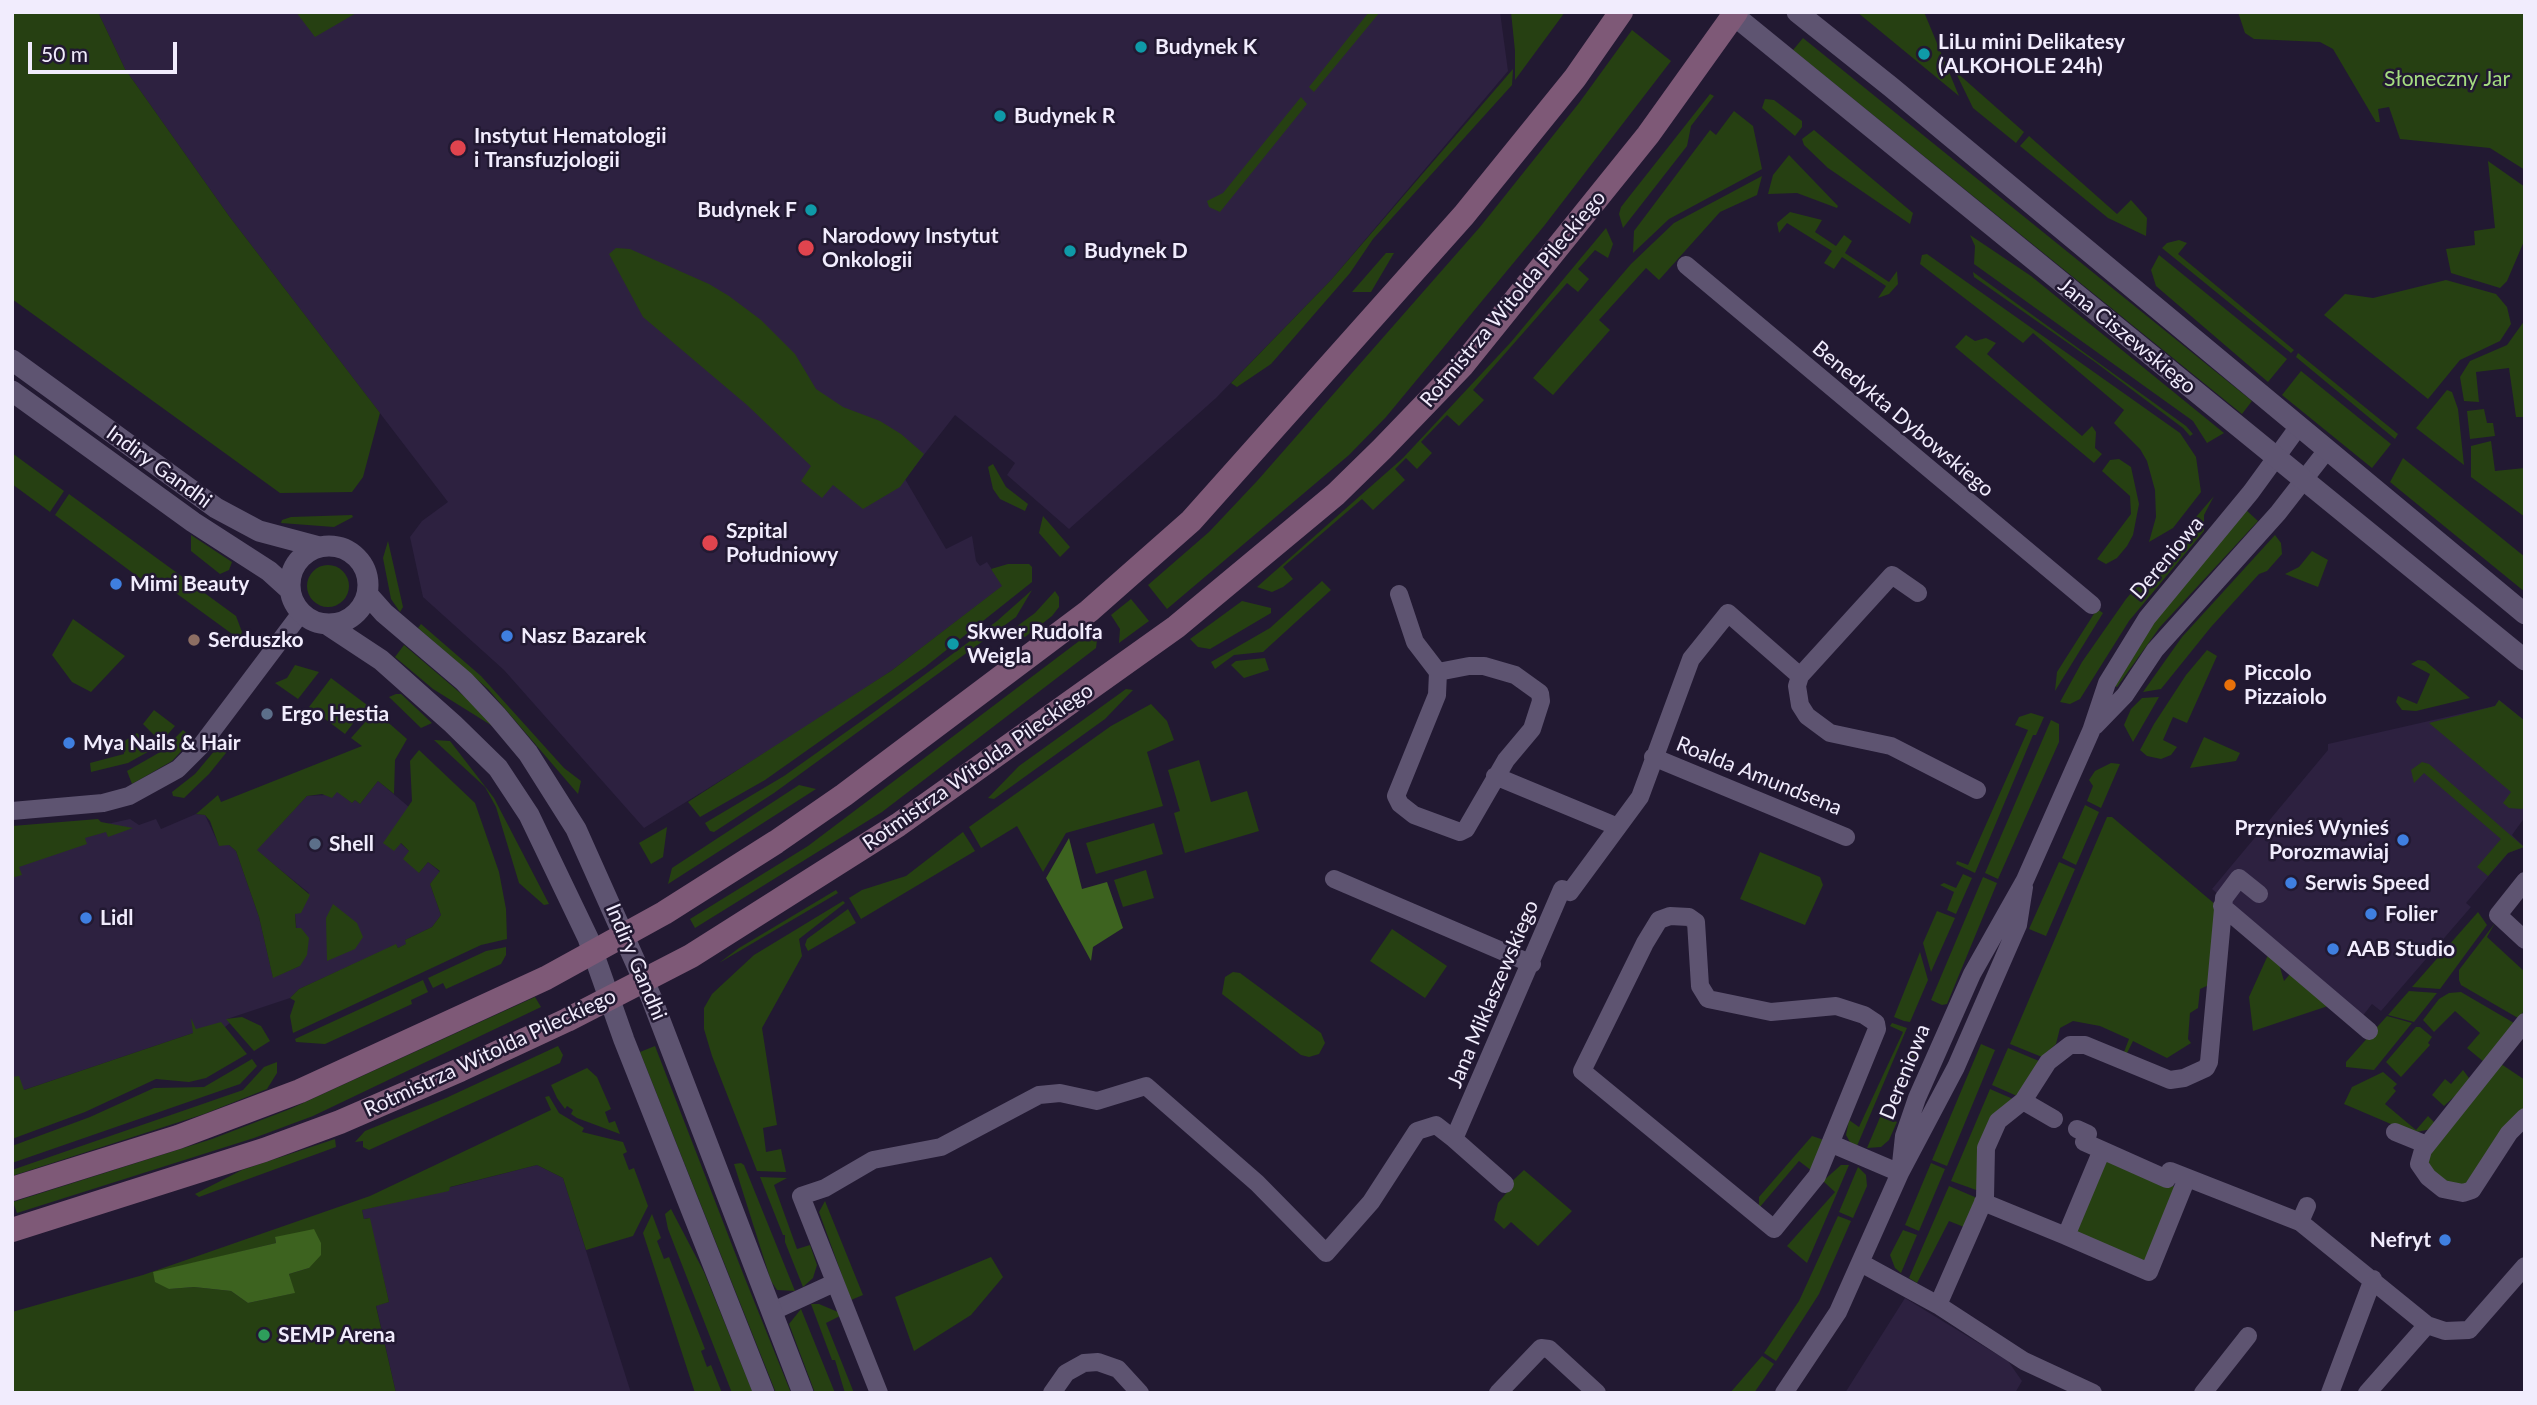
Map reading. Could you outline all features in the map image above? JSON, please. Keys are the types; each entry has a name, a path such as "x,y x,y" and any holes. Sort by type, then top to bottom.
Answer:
{"main road":[{"path":"12,1189 178,1137 300,1091 546,978 776,842 844,795 1089,611 1191,521 1464,215 1574,78 1621,12"},
{"name":"Rotmistrza Witolda Pileckiego","path":"12,1230 264,1150 340,1122 483,1059 609,999 691,956 898,825 1176,627 1336,494 1462,366 1648,135 1733,13"}],"street":[{"name":"Jana Ciszewskiego","path":"1797,12 2525,614"},
{"name":"Jana Ciszewskiego","path":"1733,13 2525,660"},
{"name":"Benedykta Dybowskiego","path":"1686,265 2092,605"},
{"name":"Indiry Gandhi","path":"12,360 216,508 259,531 319,547"},
{"name":"Indiry Gandhi","path":"12,391 193,522 269,571 290,590"},
{"name":"Dereniowa","path":"1900,1173 1904,1136 1917,1098 1972,974 2025,880 2091,731 2107,683 2141,627 2278,458 2299,426"},
{"name":"Dereniowa","path":"2091,731 2125,695 2155,650 2305,480 2327,450"},
{"path":"336,546 354,554 368,577 368,595 353,617 328,625 313,622 300,613 290,590 290,576 296,563 306,553 319,547 336,546"},
{"path":"1918,593 1892,575 1800,676 1797,686 1800,705 1823,729 1839,737 1891,746 1977,790"},
{"path":"1398,594 1415,642 1438,671 1437,695 1396,796 1400,804 1424,821 1460,832 1466,829 1495,776 1532,729 1539,713 1540,693 1503,670 1469,666 1438,671"},
{"name":"Indiry Gandhi","path":"368,595 384,613 464,681 528,753 576,829 644,980 726,1187 803,1393"},
{"path":"12,811 103,803 129,796 178,769 200,747 300,613"},
{"name":"Jana Miklaszewskiego","path":"1454,1139 1532,964 1562,889 1570,892 1640,797 1691,659 1728,613 1800,676"},
{"name":"Indiry Gandhi","path":"328,625 381,660 498,768 530,815 592,952 764,1393"},
{"name":"Roalda Amundsena","path":"1653,757 1846,837"},
{"path":"1495,776 1618,827"},
{"path":"1938,1305 1983,1202 1984,1162 1992,1131 2005,1114 2023,1101 2048,1062 2070,1045 2079,1043 2169,1080 2184,1078 2206,1068 2209,1062 2222,906 2227,891 2239,878 2259,894"},
{"path":"1334,879 1532,964"},
{"name":"Dereniowa","path":"1784,1391 1838,1312 1900,1173 1956,1067 2018,925 2025,880"},
{"path":"2525,881 2498,915 2525,940"},
{"path":"2222,906 2369,1031"},
{"path":"1680,915 1696,922 1700,986 1708,999 1772,1012 1836,1006 1864,1014 1876,1023 1877,1029 1832,1144 1817,1176 1774,1229 1582,1071 1629,974 1659,920 1680,915"},
{"path":"2525,1022 2427,1145 2420,1157 2423,1171 2443,1189 2463,1193 2476,1185 2509,1133 2525,1117"},
{"path":"879,1393 801,1196 825,1188 884,1156 941,1147 1020,1103 1043,1094 1060,1093 1097,1101 1146,1086 1257,1183 1326,1253 1371,1202 1417,1131 1436,1125 1505,1184"},
{"path":"2023,1101 2054,1119"},
{"path":"2077,1129 2088,1134 2084,1142 2167,1178 2170,1171 2304,1214 2427,1325 2445,1331 2469,1330 2525,1266"},
{"path":"2395,1132 2427,1145"},
{"path":"1832,1144 1900,1173"},
{"path":"2066,1236 2102,1150"},
{"path":"1983,1202 2149,1272 2187,1178"},
{"path":"1861,1263 1938,1305 2024,1361 2093,1393"},
{"path":"2330,1393 2373,1279"},
{"path":"771,1312 834,1283"},
{"path":"2367,1393 2427,1325"},
{"path":"2203,1393 2248,1336"},
{"path":"1498,1393 1535,1350 1543,1348 1549,1349 1597,1393"},
{"path":"1052,1393 1066,1373 1084,1363 1098,1362 1118,1368 1140,1393"}],"shaded area":[{"name":"Narodowy Instytut Onkologii","path":"98,12 1500,12 1508,71 1331,280 1216,398 1069,529 1007,475 1015,463 955,415 905,479 946,549 972,536 976,561 980,566 987,562 1003,586 891,671 815,722 644,828 504,670 423,597 410,537 422,521 448,502 229,216 125,69"},
{"path":"2499,700 2525,721 2525,817 2512,835 2524,847 2508,853 2466,903 2471,907 2381,1011 2372,1004 2361,1018 2212,889 2328,750 2328,744 2495,706"},
{"path":"378,781 409,807 400,843 409,851 419,873 428,862 440,872 430,884 441,915 432,927 405,940 407,944 398,948 396,945 299,989 290,998 227,1019 230,1023 225,1027 193,1033 12,1094 12,833 98,826 130,819 139,825 156,819 161,829 196,814 205,815 219,845 229,845 236,851 259,917 273,977 300,966 295,913 309,893 256,850 307,796 327,795 337,791 352,803 355,800 360,804"},
{"path":"537,1165 563,1178 631,1393 396,1393 376,1305 389,1302 369,1218 364,1219 362,1210"},
{"path":"1905,1298 2008,1361 2022,1381 2015,1393 1845,1393"}],"green space":[{"path":"12,12 98,12 125,69 229,216 380,413 363,477 352,492 280,493 12,299"},
{"path":"296,12 358,12 315,37"},
{"path":"1369,12 1380,12 1314,92 1309,87"},
{"path":"1511,12 1565,12 1515,80 1515,51"},
{"path":"1857,12 1924,12 1959,96"},
{"name":"Słoneczny Jar","path":"2238,12 2525,12 2525,170 2490,148 2400,139 2389,107 2378,109 2380,122 2376,122 2333,49 2320,42 2254,39 2245,33"},
{"path":"1632,30 1671,61 1544,226 1386,417 1349,455 1167,609 1148,585 1209,532 1258,480 1480,227 1579,103"},
{"path":"1803,38 2252,401 2242,414 1793,50"},
{"path":"1513,69 1512,85 1373,239 1350,273 1271,364 1237,387 1231,383 1331,280"},
{"path":"1955,71 2024,132 2016,143 1973,108"},
{"path":"1710,94 1714,96 1691,126 1687,146 1623,228 1619,214 1621,207"},
{"path":"1301,97 1307,104 1220,212 1209,207 1207,201 1223,193"},
{"path":"1765,99 1774,100 1802,121 1802,127 1795,136 1762,108"},
{"path":"1734,111 1753,126 1762,169 1669,219 1633,253 1634,231 1710,130 1716,135"},
{"path":"1814,130 1913,213 1910,224 1828,168 1804,145 1802,139"},
{"path":"2029,136 2117,214 2131,200 2147,218 2146,236 2108,218 2020,146"},
{"path":"1789,155 1837,208 1797,193 1768,194 1773,175"},
{"path":"2488,161 2525,187 2525,239 2507,281 2500,288 2451,273 2446,249 2475,245 2474,231 2495,228"},
{"path":"1762,176 1757,195 1720,212 1659,280 1646,268 1599,320 1610,330 1553,395 1533,378 1631,264 1674,223"},
{"path":"1790,212 1822,220 1815,232 1836,246 1844,235 1852,241 1845,253 1889,282 1897,271 1898,284 1889,294 1878,298 1886,286 1842,257 1834,269 1824,263 1832,251 1787,223 1779,233 1777,223"},
{"path":"1606,228 1613,244 1608,258 1595,250 1578,269 1589,279 1578,292 1567,283 1473,390 1484,400 1459,426 1447,415 1421,442 1432,453 1417,469 1406,458 1395,469 1405,480 1373,510 1362,499 1283,567 1293,579 1283,587 1272,592 1257,587 1403,458 1511,342"},
{"path":"1970,235 2031,276 2224,433 2207,443 2193,421 1974,264 1975,246"},
{"path":"2179,240 2187,243 2178,254 2294,350 2291,353 2162,248 2167,243"},
{"path":"616,248 630,249 709,284 729,296 761,320 795,354 816,389 843,407 880,421 901,434 924,454 900,487 863,509 833,485 822,498 801,481 811,466 747,405 643,317 609,254"},
{"path":"1386,253 1394,253 1371,292 1352,292"},
{"path":"1927,254 2180,433 2196,457 2201,492 2173,528 2149,542 2156,517 2155,490 2147,461 2140,449 2114,423 2124,410 2033,333 2023,343 1920,264 1922,255"},
{"path":"2159,255 2287,359 2268,382 2156,286 2151,270"},
{"path":"1973,272 2186,426 2193,434 2190,436 2095,362 1974,277"},
{"path":"2446,280 2496,294 2507,307 2511,324 2500,341 2460,360 2428,399 2324,315 2345,294 2373,298"},
{"path":"2525,320 2525,435 2523,417 2516,417 2509,368 2476,372 2479,402 2464,401 2460,377 2470,361 2507,345"},
{"path":"1966,335 1975,341 1986,338 1996,343 1987,354 2082,436 2092,426 2096,432 2095,448 2102,454 2094,463 1955,347"},
{"path":"2298,353 2398,434 2395,439 2296,357"},
{"path":"2301,371 2391,444 2372,468 2282,395"},
{"path":"2447,390 2452,392 2458,409 2464,465 2416,428"},
{"path":"2484,409 2487,423 2493,423 2495,436 2470,439 2467,411"},
{"path":"2491,441 2495,471 2525,468 2525,517 2471,477 2471,446"},
{"path":"12,453 64,491 50,512 12,484"},
{"path":"2403,458 2525,557 2525,592 2390,482"},
{"path":"2119,459 2131,467 2139,504 2133,535 2127,546 2117,558 2106,564 2097,559 2131,514 2130,496 2102,471 2110,460"},
{"path":"993,464 1006,487 1028,504 1025,511 1000,499 993,489 988,467"},
{"path":"69,494 236,616 242,632 239,639 158,580 153,588 55,515"},
{"path":"2214,496 2204,515 2204,531 2129,621 2080,699 2070,704 2060,702 2082,662 2126,599"},
{"path":"2245,509 2258,521 2160,627 2117,687 2114,686 2159,612"},
{"path":"1043,516 1070,547 1060,557 1039,533"},
{"path":"291,517 353,517 334,527 281,523"},
{"path":"191,535 232,562 229,570 220,574 191,551"},
{"path":"2275,535 2281,543 2282,554 2267,571 2259,574 2211,627 2161,689 2143,692 2182,637"},
{"path":"388,541 403,607 400,612 391,599 383,558"},
{"path":"2312,551 2328,560 2318,587 2285,574 2299,567"},
{"path":"1008,564 1029,564 1032,567 1032,582 925,667 765,780 700,817 688,802 891,671 1002,586 991,569"},
{"path":"328,565 343,571 349,586 343,601 328,607 313,601 307,586 313,571"},
{"path":"1322,581 1331,590 1263,652 1234,655 1215,669 1211,662 1270,628"},
{"path":"1032,590 1016,617 774,793 714,832 710,831 705,823 784,776 877,710 997,621"},
{"path":"1055,591 1059,597 1059,607 1052,616 1025,637 1005,635 1035,613"},
{"path":"1131,599 1149,621 1119,643 1120,629 1111,615"},
{"path":"1242,601 1271,608 1271,613 1210,649 1198,647 1190,639"},
{"path":"2097,609 2103,613 2055,691 2057,672"},
{"path":"73,619 125,656 91,692 72,682 52,655"},
{"path":"421,624 481,676 564,768 581,781 578,794 488,689 418,628"},
{"path":"1095,629 1098,632 1096,648 882,812 695,928 690,919 808,846"},
{"path":"404,645 465,697 494,727 433,689 395,657"},
{"path":"2207,650 2217,656 2187,723 2173,717 2163,740 2177,747 2171,755 2161,759 2147,756 2140,750 2154,724 2186,675"},
{"path":"1265,658 1269,670 1244,678 1231,665 1236,661"},
{"path":"2418,660 2425,661 2470,698 2416,711 2402,710 2396,702 2398,696 2417,704 2430,674 2411,664"},
{"path":"295,665 319,672 298,699 275,683 287,678"},
{"path":"331,678 367,705 345,734 309,707"},
{"path":"1126,689 1133,690 1105,719 994,799 988,798 1019,766"},
{"path":"401,694 432,723 421,728 389,697"},
{"path":"2159,697 2133,742 2124,725 2131,709 2142,698"},
{"path":"2499,700 2525,721 2525,808 2521,809 2509,808 2503,803 2511,792 2429,723 2495,706"},
{"path":"1151,704 1167,721 1174,740 1147,752 1163,806 1066,833 1043,872 1017,826 981,848 969,827 1111,726"},
{"path":"154,710 175,726 161,742 143,724"},
{"path":"375,711 407,739 395,760 394,794 378,781 360,804 355,800 352,803 337,792 332,798 322,794 307,796 257,850 310,895 301,913 295,914 296,928 301,928 309,938 307,955 300,966 273,978 259,917 236,851 229,845 219,846 210,821 205,815 196,814 218,795 221,802 362,746 351,738"},
{"path":"2031,713 2044,717 2036,735 2033,735 1975,873 1956,864 1957,861 1968,865 2028,730 2015,725 2019,717"},
{"path":"2051,720 2059,724 2059,742 1998,879 1985,873"},
{"path":"183,730 191,737 172,761 132,784 127,771 162,751"},
{"path":"137,733 153,749 128,763 91,772 90,763 124,754 123,742"},
{"path":"2204,737 2240,753 2236,761 2190,768"},
{"path":"434,740 450,741 494,798 549,904 544,905 519,883 496,807 485,787"},
{"path":"221,743 230,748 209,774 184,798 173,796 172,792 195,774"},
{"path":"419,750 475,803 499,872 506,909 507,939 481,945 293,1033 290,1016 295,1001 290,998 299,989 396,944 398,948 406,944 405,940 432,927 441,915 430,884 440,871 428,862 419,873 403,859 409,851 401,843 394,851 383,843 412,801 410,761"},
{"path":"1199,760 1211,802 1247,791 1259,831 1185,853 1174,813 1180,811 1168,770"},
{"path":"2422,762 2429,764 2524,847 2508,853 2488,876 2477,867 2501,839 2424,773 2414,783 2411,770"},
{"path":"2111,763 2120,764 2101,808 2087,801 2093,786 2089,780 2095,771"},
{"path":"799,785 816,789 668,884 672,868"},
{"path":"2085,805 2099,812 2076,865 2062,858"},
{"path":"2107,817 2112,817 2216,905 2209,985 2200,989 2198,1008 2190,1013 2188,1039 2191,1043 2167,1058 2133,1041 2127,1053 2124,1052 2129,1039 2100,1026 2073,1021 2060,1028 2056,1044 2042,1057 2010,1044"},
{"path":"98,819 101,822 133,828 108,837 106,832 85,838 87,844 19,867 22,875 12,878 12,826"},
{"path":"1154,823 1163,854 1096,874 1086,843"},
{"path":"667,827 663,857 651,864 639,843"},
{"path":"963,832 975,851 861,919 849,898 862,890 906,876"},
{"path":"1069,838 1082,889 1107,882 1123,928 1093,947 1091,961 1046,878"},
{"path":"1760,852 1820,877 1823,885 1805,925 1740,899"},
{"path":"2059,862 2075,869 2046,936 2029,929"},
{"path":"1146,870 1154,898 1123,907 1114,880"},
{"path":"1963,874 1972,878 1956,914 1947,910 1954,892 1940,885 1944,883 1956,888"},
{"path":"1983,877 1997,883 1947,1004 1942,1005 1931,1000"},
{"path":"836,890 838,893 719,963 739,948"},
{"path":"843,901 845,903 799,939 802,956 762,1028 777,1125 763,1128 766,1152 781,1149 786,1172 757,1171 712,1056 704,1029 704,1008 712,994 754,955"},
{"path":"333,904 357,923 363,937 355,949 327,961 326,918"},
{"path":"848,909 856,923 808,951 805,945 807,939"},
{"path":"1937,911 1955,918 1931,972 1923,943"},
{"path":"2478,912 2487,925 2440,989 2412,987"},
{"path":"2495,923 2487,937 2525,972 2525,1010 2518,1018 2461,985 2459,980 2459,970"},
{"path":"1392,929 1447,966 1425,998 1370,961"},
{"path":"506,947 506,955 501,964 446,989 443,983 433,988 428,978 486,951"},
{"path":"1920,952 1928,980 1910,1022 1904,1021 1894,1017"},
{"path":"2268,955 2279,964 2284,981 2290,974 2328,1006 2253,1031 2249,997"},
{"path":"1233,972 1240,973 1321,1033 1325,1043 1319,1054 1309,1057 1301,1055 1222,994 1225,977"},
{"path":"423,980 428,992 411,1000 412,1004 325,1044 296,1042 295,1039"},
{"path":"2409,991 2437,993 2414,1022 2388,1015"},
{"path":"2461,992 2514,1023 2484,1062 2467,1048 2480,1033 2455,1011 2434,1032 2423,1020 2439,999 2449,993"},
{"path":"535,997 541,1007 313,1116 254,1138 17,1213 13,1202 212,1139 290,1109"},
{"path":"2387,1016 2412,1023 2374,1070 2346,1067 2346,1062"},
{"path":"242,1017 261,1026 270,1041 254,1051 226,1019"},
{"path":"191,1018 196,1029 221,1022 247,1054 206,1078 189,1082 156,1079 85,1112 12,1139 12,1077 19,1076 24,1090 193,1033"},
{"path":"1892,1023 1907,1028 1857,1146 1851,1144 1846,1135 1849,1120 1859,1127 1903,1032 1890,1026"},
{"path":"1920,1025 1929,1029 1901,1093 1892,1088"},
{"path":"2416,1027 2420,1027 2432,1037 2428,1043 2430,1045 2401,1077 2386,1062"},
{"path":"1981,1044 1995,1050 1947,1166 1932,1160"},
{"path":"558,1046 563,1055 560,1063 369,1150 363,1147 363,1141 355,1142 365,1131 446,1098"},
{"path":"655,1046 791,1393 776,1393 640,1052"},
{"path":"2008,1048 2039,1061 2017,1096 1992,1085"},
{"path":"252,1059 257,1066 240,1084 12,1163 12,1146 90,1117 154,1088 204,1087"},
{"path":"277,1062 277,1073 267,1089 204,1114 12,1176 12,1170 243,1090 264,1067"},
{"path":"2501,1064 2525,1080 2525,1109 2466,1185 2446,1182 2428,1167 2428,1152"},
{"path":"587,1068 597,1077 611,1109 605,1112 609,1123 615,1121 620,1134 577,1118 571,1114 573,1110 567,1106 565,1109 557,1098 551,1085"},
{"path":"2463,1070 2469,1078 2468,1084 2444,1106 2432,1095 2445,1079 2451,1084"},
{"path":"2383,1072 2397,1084 2393,1088 2396,1091 2385,1104 2416,1130 2428,1116 2435,1123 2431,1129 2412,1133 2344,1104 2352,1087"},
{"path":"1990,1089 2013,1099 1992,1117 1979,1191 1951,1181"},
{"path":"549,1096 559,1113 584,1128 582,1132 623,1142 627,1152 623,1154 629,1170 634,1168 648,1206 633,1236 586,1250 563,1178 537,1165 450,1187 449,1191 362,1210 364,1219 370,1218 389,1302 376,1306 396,1393 12,1393 12,1312 143,1275 370,1196 551,1110 545,1097","holes":["275,1238 309,1268 289,1274 294,1293 248,1303 231,1291 194,1287 169,1289 153,1273 276,1243"]},
{"path":"1881,1115 1897,1122 1889,1140 1881,1147 1867,1148"},
{"path":"1812,1136 1824,1140 1812,1171 1799,1161 1759,1208 1759,1197"},
{"path":"335,1139 336,1147 199,1197 195,1194 242,1170"},
{"path":"2107,1159 2180,1189 2149,1263 2076,1233"},
{"path":"741,1163 795,1291 777,1290 771,1281 734,1164"},
{"path":"1931,1163 1945,1169 1919,1231 1905,1225"},
{"path":"1841,1165 1849,1165 1807,1263 1787,1246 1835,1192 1823,1181"},
{"path":"1858,1167 1866,1175 1867,1186 1853,1218 1839,1212"},
{"path":"1524,1170 1572,1211 1538,1246 1511,1222 1504,1229 1494,1220 1498,1203 1508,1191 1507,1186"},
{"path":"760,1177 787,1178 774,1185 797,1249 810,1245 817,1265 813,1278 803,1287 785,1242 785,1235"},
{"path":"1949,1186 1977,1198 1964,1227 1949,1221 1917,1283 1909,1278"},
{"path":"825,1201 863,1295 851,1300 819,1212"},
{"path":"671,1209 704,1272 753,1393 732,1393 668,1229 665,1214"},
{"path":"652,1214 661,1238 657,1241 664,1259 669,1257 705,1349 701,1351 707,1367 711,1365 722,1393 695,1393 643,1233"},
{"path":"1838,1216 1851,1221 1819,1294 1776,1361 1764,1353 1799,1301"},
{"path":"314,1229 321,1243 321,1255 309,1268 289,1274 295,1293 248,1303 231,1291 194,1287 169,1289 155,1282 153,1272 276,1243 275,1237"},
{"path":"1903,1230 1917,1235 1901,1273 1895,1268 1890,1255"},
{"path":"991,1257 1003,1277 971,1315 914,1351 895,1297"},
{"path":"811,1304 819,1304 838,1312 840,1316 826,1323 854,1393 845,1393 835,1360 832,1360"},
{"path":"801,1309 835,1393 815,1393 789,1324"},
{"path":"1762,1356 1774,1364 1754,1393 1730,1393"}],"place":[{"name":"Budynek K","path":"1141,47"},
{"name":"LiLu mini Delikatesy (ALKOHOLE 24h)","path":"1924,54"},
{"name":"Budynek R","path":"1000,116"},
{"name":"Instytut Hematologii i Transfuzjologii","path":"458,148"},
{"name":"Budynek F","path":"811,210"},
{"name":"Narodowy Instytut Onkologii","path":"806,248"},
{"name":"Budynek D","path":"1070,251"},
{"name":"Szpital Południowy","path":"710,543"},
{"name":"Mimi Beauty","path":"116,584"},
{"name":"Nasz Bazarek","path":"507,636"},
{"name":"Serduszko","path":"194,640"},
{"name":"Skwer Rudolfa Weigla","path":"953,644"},
{"name":"Piccolo Pizzaiolo","path":"2230,685"},
{"name":"Ergo Hestia","path":"267,714"},
{"name":"Mya Nails & Hair","path":"69,743"},
{"name":"Przynieś Wynieś Porozmawiaj","path":"2403,840"},
{"name":"Shell","path":"315,844"},
{"name":"Serwis Speed","path":"2291,883"},
{"name":"Folier","path":"2371,914"},
{"name":"Lidl","path":"86,918"},
{"name":"AAB Studio","path":"2333,949"},
{"name":"Nefryt","path":"2445,1240"},
{"name":"SEMP Arena","path":"264,1335"}]}
